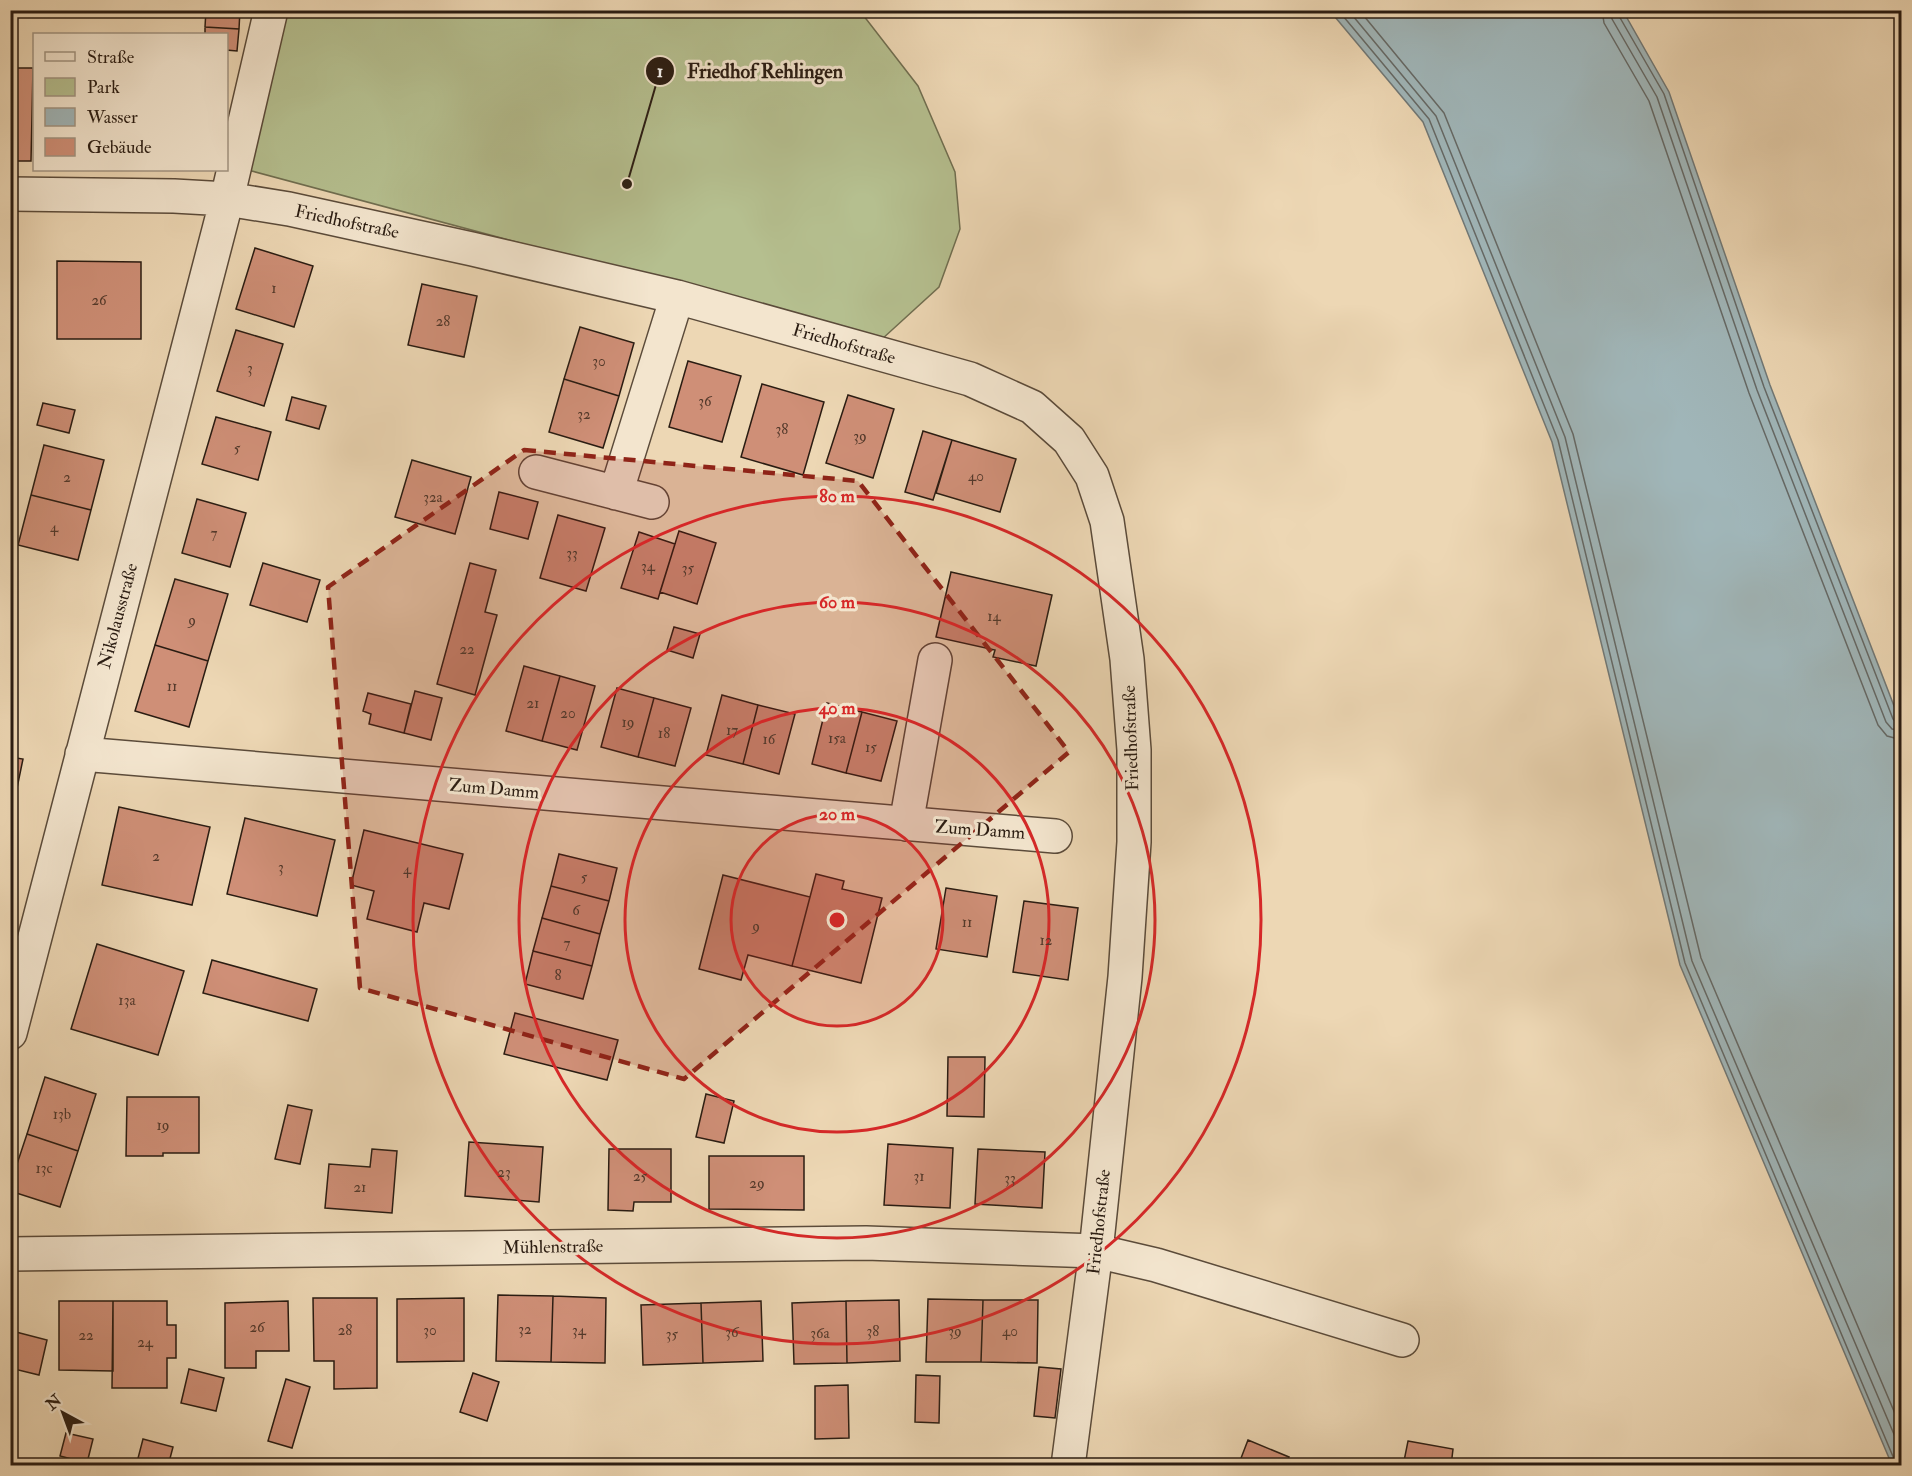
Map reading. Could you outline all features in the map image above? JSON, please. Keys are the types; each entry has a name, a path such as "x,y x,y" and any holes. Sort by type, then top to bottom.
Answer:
{"street":[{"name":"Nikolausstraße","path":"10,1033 227,199 271,10"},
{"name":"Friedhofstraße","path":"10,194 227,199 289,209 677,297 970,379 1032,407 1069,440 1092,476 1107,521 1127,658 1134,761 1134,842 1125,977 1096,1251 1068,1466"},
{"path":"616,493 677,297"},
{"path":"536,472 652,502"},
{"path":"906,824 935,660"},
{"name":"Zum Damm","path":"82,754 1055,836"},
{"name":"Mühlenstraße","path":"10,1254 866,1243 1096,1251 1156,1265 1402,1340"}],"highlighted area":[{"path":"524,450 858,481 1069,752 684,1079 360,988 328,587"}],"green space":[{"path":"286,11 860,11 918,86 955,172 960,229 939,287 881,340 248,170"}],"water":[{"path":"1330,11 1623,11 1669,92 1770,385 1901,724 1901,1465 1892,1465 1680,965 1552,442 1423,122"}],"building":[{"path":"206,10 240,10 239,29 205,27"},
{"path":"205,27 239,29 237,51 228,50 228,33 205,33"},
{"path":"10,68 33,68 31,161 10,161"},
{"path":"255,248 313,266 294,327 236,309"},
{"path":"57,261 141,262 141,339 57,339"},
{"path":"422,284 477,296 464,357 408,345"},
{"path":"580,327 634,343 619,396 564,379"},
{"path":"236,330 283,344 264,406 217,391"},
{"path":"688,361 741,376 722,442 669,427"},
{"path":"564,379 619,396 603,448 549,432"},
{"path":"762,384 824,402 803,475 741,457"},
{"path":"848,395 894,409 873,478 826,463"},
{"path":"292,397 326,406 319,429 286,420"},
{"path":"43,403 75,410 69,433 37,425"},
{"path":"216,417 271,432 258,480 202,464"},
{"path":"923,431 952,440 933,500 905,492"},
{"path":"952,440 1016,459 1000,512 936,493"},
{"path":"44,445 104,460 91,510 31,495"},
{"path":"412,460 471,477 455,534 395,517"},
{"path":"499,492 538,502 528,539 490,529"},
{"path":"31,495 91,510 78,560 18,545"},
{"path":"197,499 246,513 230,567 182,553"},
{"path":"558,515 605,528 586,591 540,578"},
{"path":"679,531 716,543 697,604 660,592"},
{"path":"639,532 675,544 658,599 621,588"},
{"path":"263,563 320,580 307,622 250,605"},
{"path":"470,563 496,570 485,612 497,615 475,695 437,684"},
{"path":"951,572 1052,595 1036,666 993,657 995,650 936,637"},
{"path":"175,579 228,594 208,661 155,645"},
{"path":"674,627 700,634 693,658 667,650"},
{"path":"155,645 208,661 189,727 135,711"},
{"path":"524,666 560,676 542,741 506,731"},
{"path":"560,676 595,686 577,750 542,741"},
{"path":"617,688 654,698 638,757 601,747"},
{"path":"415,691 442,698 431,740 404,733"},
{"path":"368,693 411,704 404,733 369,724 371,714 363,711"},
{"path":"722,695 758,705 743,764 706,755"},
{"path":"654,698 691,708 675,766 638,757"},
{"path":"827,703 862,712 846,773 812,764"},
{"path":"758,705 795,714 779,774 743,764"},
{"path":"862,712 897,721 881,781 846,773"},
{"path":"10,757 23,759 10,822"},
{"path":"119,807 210,827 192,905 102,885"},
{"path":"245,818 335,840 317,916 227,894"},
{"path":"364,830 463,854 449,909 424,903 417,932 367,919 374,891 351,885"},
{"path":"559,854 617,868 609,901 551,886"},
{"path":"816,874 844,881 842,889 882,898 861,983 792,966"},
{"path":"723,875 810,897 792,966 748,955 741,980 699,969"},
{"path":"551,886 609,901 600,934 542,918"},
{"path":"946,888 997,896 987,957 936,949"},
{"path":"1024,901 1078,908 1068,980 1013,972"},
{"path":"542,918 600,934 592,966 533,951"},
{"path":"97,944 184,971 158,1055 71,1029"},
{"path":"533,951 592,966 583,999 525,984"},
{"path":"212,960 317,989 308,1021 203,993"},
{"path":"515,1013 618,1040 607,1080 504,1054"},
{"path":"948,1057 985,1057 984,1117 947,1116"},
{"path":"45,1077 96,1094 78,1151 27,1134"},
{"path":"706,1094 734,1101 724,1143 696,1137"},
{"path":"127,1097 199,1097 199,1153 126,1156"},
{"path":"288,1105 312,1110 300,1164 275,1159"},
{"path":"27,1134 78,1151 60,1207 10,1191"},
{"path":"469,1142 543,1147 539,1202 465,1196"},
{"path":"888,1144 953,1148 950,1208 884,1205"},
{"path":"372,1149 397,1151 392,1213 325,1208 329,1164 370,1167"},
{"path":"609,1149 671,1149 671,1202 634,1202 633,1211 608,1210"},
{"path":"978,1149 1045,1152 1042,1208 975,1204"},
{"path":"709,1156 804,1156 804,1210 709,1209"},
{"path":"498,1295 553,1296 551,1362 496,1361"},
{"path":"553,1296 606,1298 605,1363 551,1362"},
{"path":"313,1298 377,1298 377,1388 334,1389 334,1361 314,1361"},
{"path":"464,1298 464,1361 397,1362 397,1299"},
{"path":"928,1299 983,1300 981,1362 926,1362"},
{"path":"899,1300 900,1361 847,1363 846,1301"},
{"path":"983,1300 1038,1300 1037,1363 981,1362"},
{"path":"59,1301 113,1301 113,1371 59,1370"},
{"path":"113,1301 167,1301 167,1325 176,1325 176,1358 167,1358 167,1388 112,1388"},
{"path":"288,1301 289,1351 256,1351 256,1368 225,1368 225,1303"},
{"path":"761,1301 763,1361 703,1363 701,1303"},
{"path":"846,1301 847,1363 794,1364 792,1303"},
{"path":"701,1303 703,1363 643,1365 641,1305"},
{"path":"16,1332 47,1340 39,1375 10,1368 10,1356"},
{"path":"1039,1367 1061,1369 1055,1418 1034,1416"},
{"path":"189,1369 224,1378 216,1411 181,1403"},
{"path":"473,1373 499,1382 487,1421 460,1412"},
{"path":"916,1375 940,1376 939,1423 915,1422"},
{"path":"286,1379 310,1387 292,1448 268,1441"},
{"path":"848,1385 849,1438 815,1439 815,1386"},
{"path":"66,1433 93,1439 87,1463 60,1456"},
{"path":"143,1439 173,1447 168,1466 136,1466"},
{"path":"1248,1440 1289,1457 1285,1466 1238,1466"},
{"path":"1408,1441 1453,1449 1451,1466 1403,1466"}],"place":[{"name":"Friedhof Rehlingen","path":"627,184"}]}
